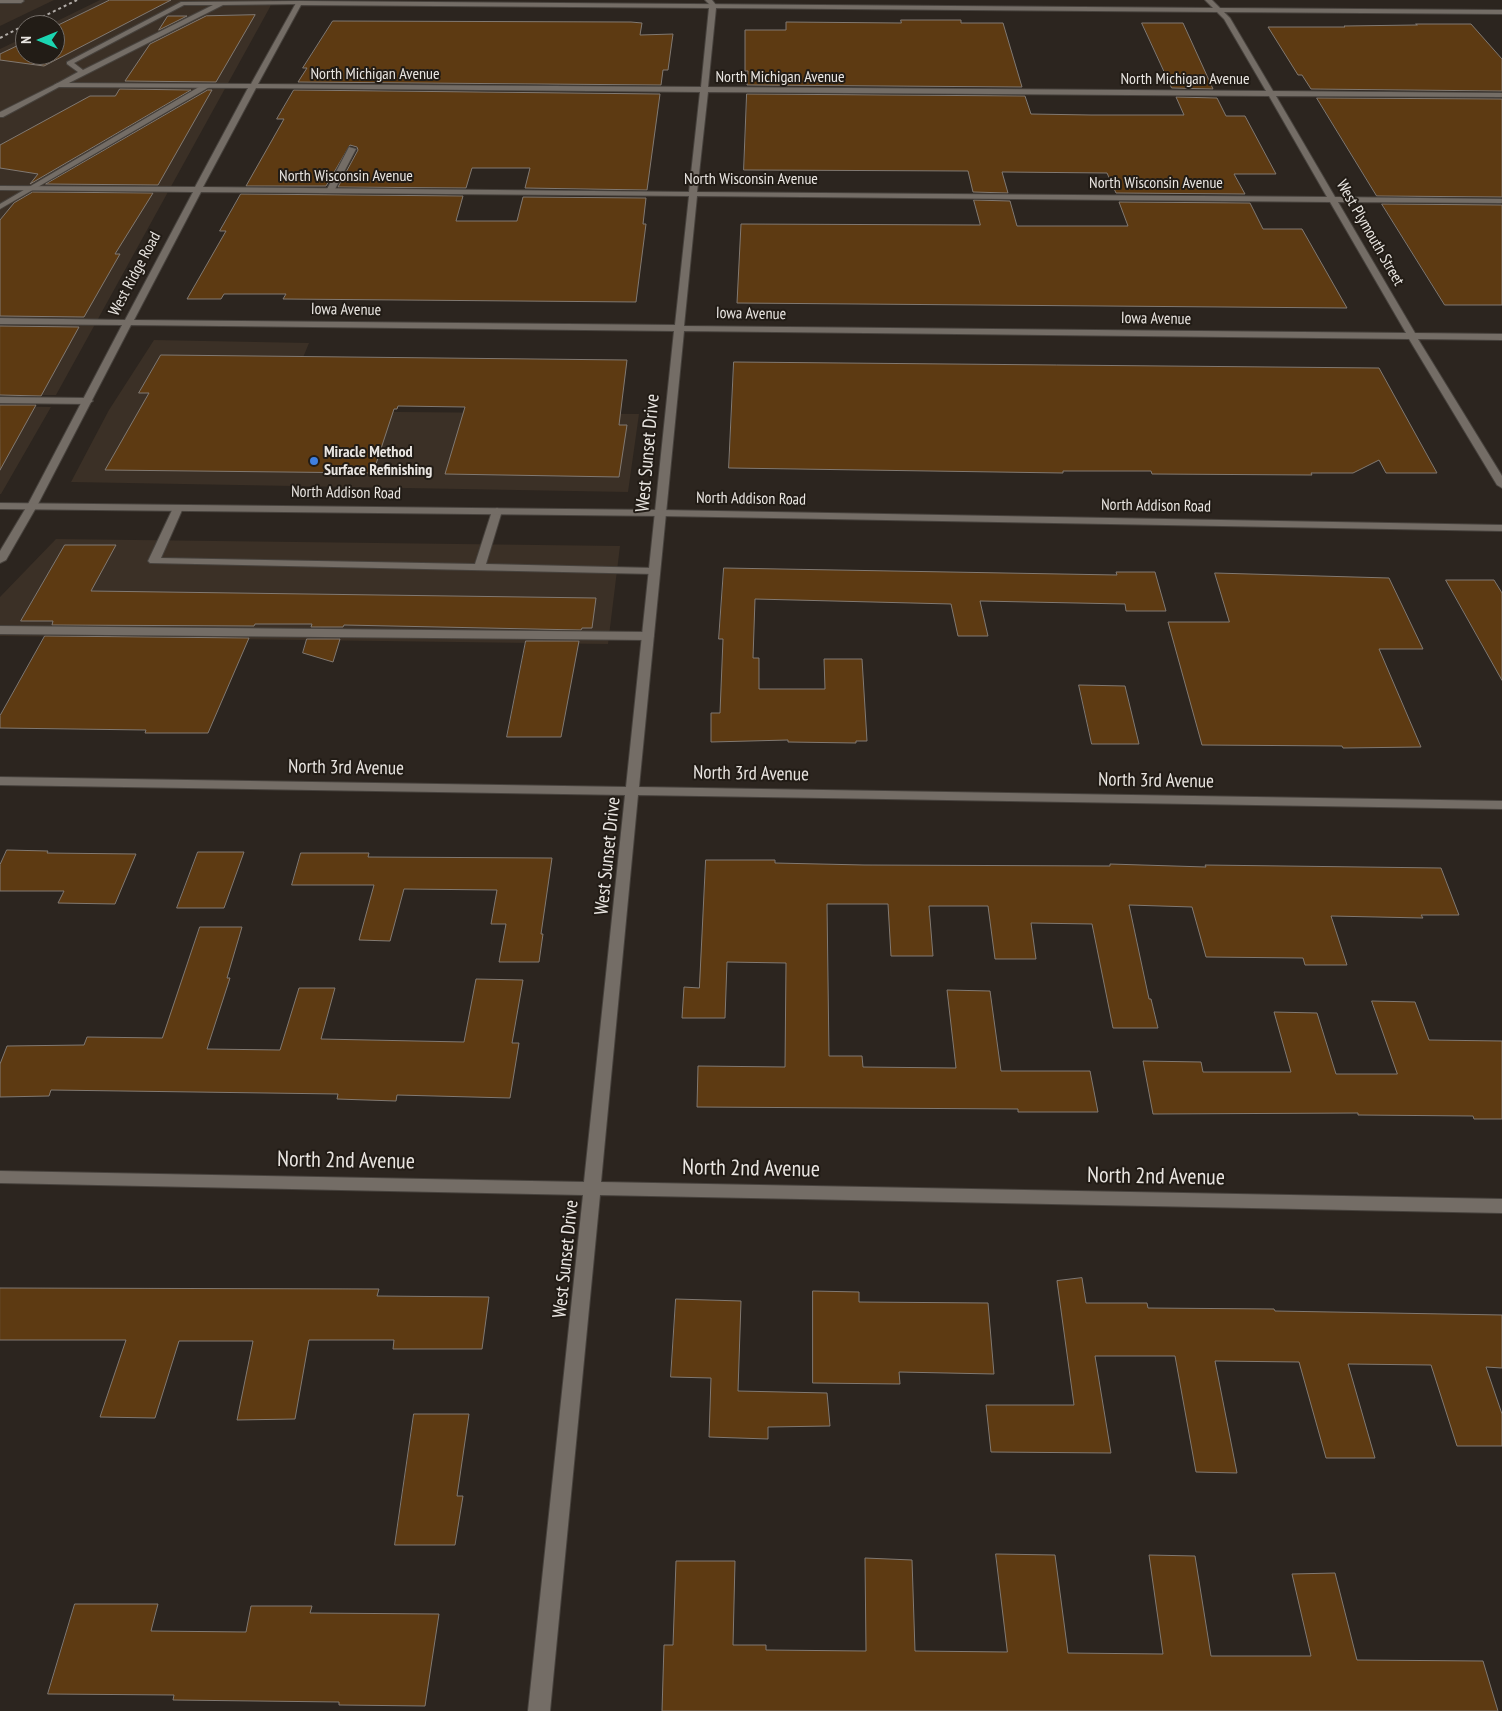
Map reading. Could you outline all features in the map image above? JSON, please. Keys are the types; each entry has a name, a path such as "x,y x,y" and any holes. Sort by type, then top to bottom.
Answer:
{"street":[{"name":"West Plymouth Street","path":"1208,0 1226,18 1272,93 1412,336 1502,485"},
{"path":"0,1 22,1"},
{"path":"82,72 70,63 183,3 826,3 1217,10 1502,12"},
{"path":"0,115 222,3"},
{"name":"West Sunset Drive","path":"539,1711 661,513 678,328 704,90 710,3"},
{"name":"West Ridge Road","path":"0,560 32,506 253,86 299,4"},
{"name":"North Michigan Avenue","path":"58,85 1502,95"},
{"path":"0,207 206,86"},
{"path":"330,191 352,149"},
{"name":"North Wisconsin Avenue","path":"0,188 1502,201"},
{"name":"Iowa Avenue","path":"0,322 1502,337"},
{"path":"0,400 88,401"},
{"name":"North Addison Road","path":"0,506 661,513 1502,528"},
{"path":"178,508 154,561 654,571"},
{"path":"0,630 648,636"},
{"name":"North 3rd Avenue","path":"0,781 1502,805"},
{"name":"North 2nd Avenue","path":"0,1177 1502,1206"}],"lane":[{"path":"480,567 497,511"}],"shaded area":[{"path":"0,0 54,0 23,15 15,15 15,19 0,26"},
{"path":"100,0 272,0 270,7 56,395 0,395 0,49 15,42 15,65 65,65 65,17"},
{"path":"154,340 309,343 281,411 639,414 628,492 71,482 109,410"},
{"path":"0,406 51,407 1,494 0,494"},
{"path":"56,539 620,546 608,644 0,636 0,597"}],"building":[{"path":"110,0 171,0 65,55 65,22"},
{"path":"255,15 216,82 125,81 150,44 206,16"},
{"path":"168,16 187,16 159,30"},
{"path":"901,20 961,20 961,23 1003,23 1022,87 747,85 748,71 745,71 745,30 786,30 786,22 901,23"},
{"path":"333,21 631,22 642,23 640,35 673,34 668,70 663,70 661,85 298,82 307,68 303,68"},
{"path":"1142,23 1183,23 1213,89 1172,88"},
{"path":"1471,24 1502,59 1502,91 1311,89 1302,75 1298,75 1268,27 1345,27"},
{"path":"15,47 15,62 0,60 0,54"},
{"path":"120,89 191,90 30,184 38,174 0,168 0,145 90,96 115,96"},
{"path":"208,90 212,90 158,185 46,184"},
{"path":"294,90 660,94 647,190 525,188 530,168 472,168 466,188 338,187 358,150 357,147 350,145 326,186 246,186 284,119 277,119"},
{"path":"747,94 1025,96 1031,114 1091,115 1184,115 1176,97 1217,98 1226,116 1245,116 1276,174 1234,174 1245,194 1116,193 1107,173 1002,172 1008,193 973,192 968,171 744,170"},
{"path":"1317,98 1502,99 1502,197 1377,196"},
{"path":"33,192 153,193 115,254 120,254 84,317 0,316 0,220 14,203"},
{"path":"241,194 463,196 456,221 517,221 523,197 646,198 643,224 646,224 636,302 283,299 286,294 224,294 221,299 187,299 226,231 220,231"},
{"path":"974,200 1010,201 1017,226 1128,226 1119,202 1250,203 1263,229 1302,229 1347,308 737,303 741,224 980,225"},
{"path":"1382,204 1502,205 1502,305 1445,305"},
{"path":"0,326 79,327 41,396 0,395"},
{"path":"161,355 627,360 619,425 627,425 619,477 445,474 465,407 398,406 397,409 394,409 373,473 105,470 149,393 139,393"},
{"path":"734,362 1379,368 1437,473 1386,473 1379,460 1353,473 1311,473 1312,475 1152,474 1151,471 1063,471 1063,473 729,468"},
{"path":"0,405 36,405 0,470"},
{"path":"65,545 116,545 91,591 596,598 592,628 582,628 581,630 344,625 343,627 311,627 312,624 255,624 254,626 52,625 53,621 21,621"},
{"path":"724,568 1117,575 1116,572 1155,572 1166,611 1126,611 1125,604 980,601 988,636 958,636 951,604 755,599 753,658 759,658 759,689 825,689 824,659 862,659 867,741 856,741 856,743 788,742 788,740 711,742 711,713 720,713 723,639 719,639"},
{"path":"1215,573 1389,578 1423,649 1379,649 1421,747 1343,748 1342,746 1202,745 1168,622 1229,622"},
{"path":"1446,580 1494,580 1502,593 1502,680"},
{"path":"45,636 249,638 208,733 145,733 146,730 0,728 0,716"},
{"path":"307,639 340,639 333,662 303,653"},
{"path":"526,641 579,641 561,737 507,737"},
{"path":"1079,685 1125,686 1139,744 1092,744"},
{"path":"7,850 48,851 47,853 136,854 115,904 58,903 64,891 0,891 0,865"},
{"path":"198,852 244,852 224,908 177,908"},
{"path":"301,853 369,853 368,857 552,858 539,962 499,962 506,924 491,924 497,890 404,889 390,941 359,940 374,885 292,885"},
{"path":"706,860 775,860 775,863 864,865 1110,866 1110,864 1206,867 1205,865 1441,868 1459,915 1421,915 1423,918 1331,916 1347,965 1305,965 1303,958 1206,957 1192,907 1129,905 1149,999 1151,999 1158,1028 1113,1028 1092,924 1031,923 1036,959 995,959 988,906 929,906 933,956 891,956 888,904 827,904 829,1056 862,1056 863,1067 956,1068 947,990 990,991 1001,1071 1090,1071 1098,1112 1018,1112 1018,1109 697,1107 698,1066 785,1067 786,963 727,962 725,1018 682,1018 684,987 699,988"},
{"path":"200,927 242,927 227,978 230,978 207,1049 280,1050 299,988 335,988 321,1039 464,1042 476,979 523,980 512,1043 519,1043 510,1098 397,1095 396,1101 337,1099 338,1094 51,1090 49,1096 0,1097 0,1064 7,1046 84,1045 87,1037 162,1038"},
{"path":"1372,1001 1415,1002 1429,1040 1502,1041 1502,1119 1474,1119 1473,1116 1358,1115 1358,1113 1153,1114 1143,1061 1201,1062 1203,1072 1291,1072 1274,1012 1317,1013 1336,1074 1397,1074"},
{"path":"1082,1278 1086,1303 1147,1303 1148,1308 1502,1315 1502,1368 1486,1367 1502,1414 1502,1446 1457,1446 1431,1365 1348,1364 1375,1458 1326,1458 1299,1362 1215,1361 1237,1473 1196,1472 1175,1356 1095,1356 1111,1453 991,1452 986,1405 1074,1405 1057,1281"},
{"path":"0,1288 379,1289 377,1296 489,1297 482,1349 393,1349 394,1340 309,1340 295,1419 237,1420 253,1341 179,1341 155,1418 100,1417 126,1340 0,1340"},
{"path":"813,1291 859,1292 859,1302 988,1303 994,1374 899,1372 900,1384 813,1383"},
{"path":"676,1299 741,1301 738,1391 827,1393 830,1426 768,1427 768,1439 709,1437 711,1378 671,1377"},
{"path":"414,1414 469,1414 457,1496 463,1496 455,1545 395,1545"},
{"path":"996,1554 1055,1555 1068,1653 1163,1654 1149,1555 1195,1556 1211,1656 1311,1656 1292,1574 1335,1573 1357,1660 1483,1661 1498,1711 662,1711 664,1645 673,1645 676,1561 735,1561 733,1645 766,1645 766,1650 866,1651 865,1558 912,1560 915,1651 1007,1652"},
{"path":"75,1604 158,1604 151,1631 246,1632 251,1606 312,1606 310,1613 439,1614 425,1706 339,1705 339,1702 173,1700 174,1695 48,1694"}],"railway":[{"path":"46,15 77,0"},
{"path":"0,38 15,30"}],"place":[{"name":"Miracle Method Surface Refinishing","path":"314,461"}]}
